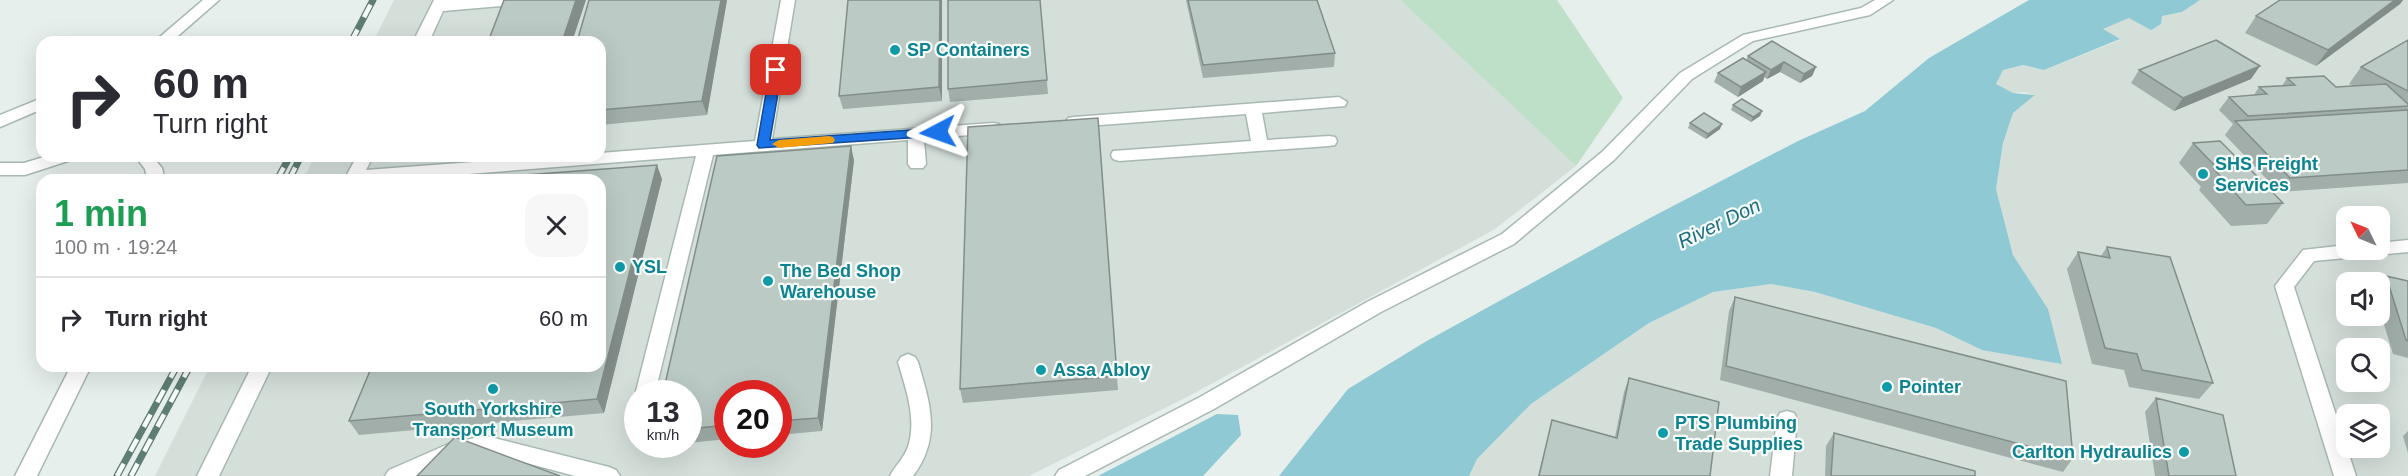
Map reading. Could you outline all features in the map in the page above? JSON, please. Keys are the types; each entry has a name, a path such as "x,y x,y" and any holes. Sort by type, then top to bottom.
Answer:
{"street":[{"path":"169,36 212,0"},
{"path":"763,145 788,0"},
{"path":"1066,476 1214,399 1374,307 1508,239 1608,156 1686,76 1748,38 1825,19 1865,12 1886,0"},
{"path":"424,36 439,3 501,2"},
{"path":"1055,123 1339,102"},
{"path":"0,122 36,105"},
{"path":"1253,109 1260,146"},
{"path":"606,158 1009,127"},
{"path":"916,134 917,164"},
{"path":"1119,155 1329,141"},
{"path":"649,380 706,150"},
{"path":"0,170 20,169 50,162"},
{"path":"404,174 555,162"},
{"path":"0,183 20,169"},
{"path":"2390,248 2408,246"},
{"path":"2336,253 2309,255 2284,286 2345,476"},
{"path":"901,476 914,462 923,437 908,362"},
{"path":"26,476 78,372"},
{"path":"208,476 259,372"},
{"path":"1781,476 1787,419"},
{"path":"396,476 460,448 486,444 609,476"}],"shaded area":[{"path":"394,0 1400,0 1576,166 1495,229 1189,396 1029,476 155,476 207,372 606,372 606,174 306,174 312,162 606,162 606,36 376,36"},
{"path":"2200,0 2408,0 2408,476 1469,476 1477,459 1530,405 1649,323 1713,292 1771,284 1815,292 1936,328 1982,350 2048,309 2013,255 1996,189 2003,143 2013,113 2035,95 2023,92 2013,93 1996,85 2002,70 2023,65 2044,70 2120,40 2102,29 2129,18 2182,12"}],"green space":[{"path":"1400,0 1557,0 1623,98 1576,166"}],"water":[{"name":"River Don","path":"2029,0 2200,0 2182,12 2162,16 2161,24 2151,30 2129,18 2103,29 2120,39 2044,70 2023,65 2003,70 1996,84 2013,93 2035,95 2013,113 2003,143 1996,189 2013,255 2048,309 2062,364 1982,350 1936,328 1815,292 1771,284 1713,292 1649,323 1531,404 1477,459 1469,476 1279,476 1348,389 1425,342 1650,218 1798,141 1865,111 1929,58"},
{"path":"1217,414 1238,415 1241,435 1203,476 1098,476"}],"building":[{"path":"504,0 576,0 564,36 490,36"},
{"path":"589,0 721,0 702,101 606,109 606,36 579,36"},
{"name":"SP Containers","path":"848,0 940,0 939,87 839,96"},
{"path":"948,0 1040,0 1047,80 948,89"},
{"path":"1188,0 1317,0 1335,53 1203,65"},
{"path":"2280,0 2395,0 2328,50 2256,16"},
{"path":"2216,40 2260,66 2183,98 2139,70"},
{"path":"2408,40 2408,91 2361,67"},
{"path":"1772,41 1816,67 1804,74 1784,62 1771,70 1748,56"},
{"path":"1743,58 1766,72 1741,87 1718,73"},
{"path":"2324,76 2336,87 2386,84 2408,106 2248,116 2229,97 2267,94 2259,87 2295,85 2287,78"},
{"path":"1742,99 1762,111 1753,117 1733,105"},
{"path":"2408,110 2408,170 2290,178 2235,121"},
{"path":"1704,113 1722,124 1708,134 1690,123"},
{"path":"1098,118 1117,376 960,389 968,127"},
{"path":"2220,141 2243,164 2215,166 2193,143"},
{"name":"The Bed Shop Warehouse","path":"851,146 818,418 792,420 792,380 714,380 714,426 702,428 702,380 666,380 717,156"},
{"path":"657,165 606,364 606,174 538,174"},
{"path":"2248,167 2283,203 2246,205 2214,169"},
{"path":"2107,247 2170,257 2213,383 2142,370 2137,354 2105,348 2078,252 2110,258"},
{"path":"2390,277 2408,281 2408,341 2390,289"},
{"name":"Pointer","path":"1735,297 2066,381 2073,458 1726,366"},
{"path":"369,372 604,372 597,399 349,421"},
{"path":"1629,378 1719,402 1710,476 1539,476 1552,420 1617,438"},
{"name":"Carlton Hydraulics","path":"2156,398 2223,415 2236,476 2169,476"},
{"path":"1834,433 1975,471 1975,476 1831,476"},
{"path":"455,437 560,476 417,476"}],"railway":[{"path":"354,36 373,0"},
{"path":"280,174 287,162"},
{"path":"292,174 298,162"},
{"path":"117,476 174,372"},
{"path":"131,476 187,372"}],"slow traffic":[{"path":"779,144 829,140"}],"place":[{"name":"SP Containers","path":"895,50"},
{"name":"SHS Freight Services","path":"2203,174"},
{"name":"YSL","path":"620,267"},
{"name":"The Bed Shop Warehouse","path":"768,281"},
{"name":"Assa Abloy","path":"1041,370"},
{"name":"Pointer","path":"1887,387"},
{"name":"South Yorkshire Transport Museum","path":"493,389"},
{"name":"PTS Plumbing Trade Supplies","path":"1663,433"},
{"name":"Carlton Hydraulics","path":"2184,452"}],"route":[{"path":"776,70 763,145 938,132"}]}
